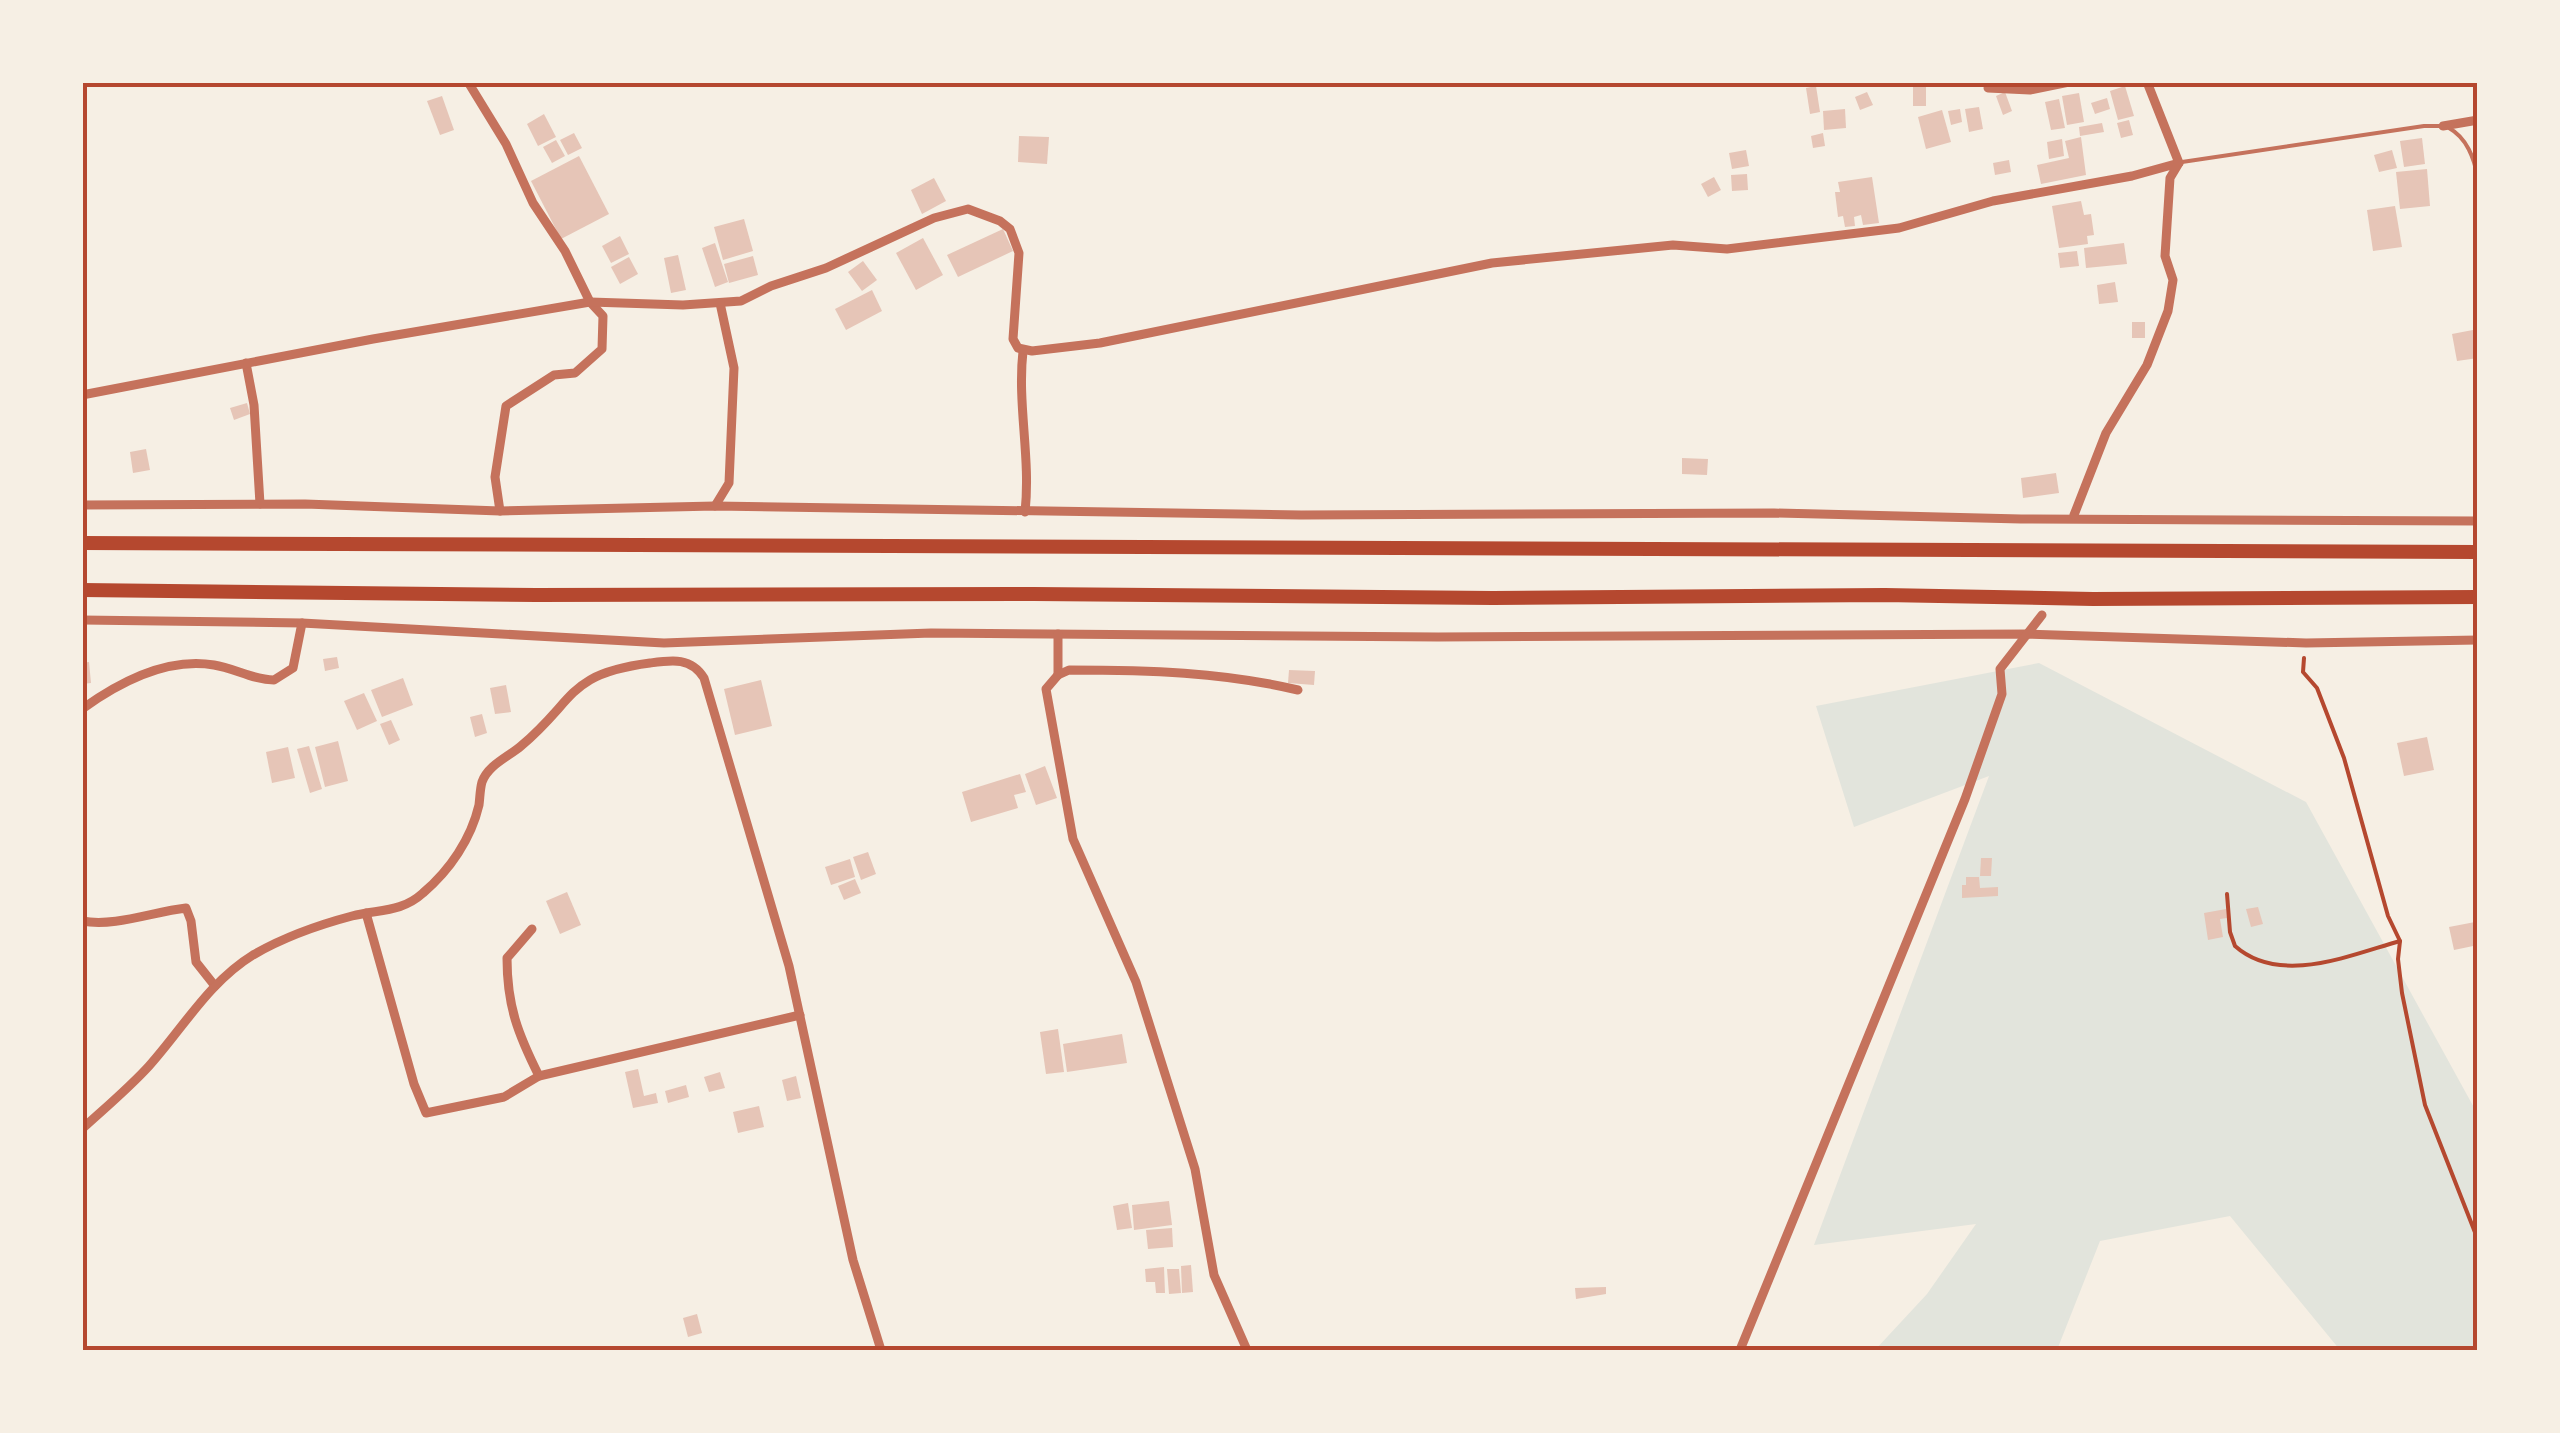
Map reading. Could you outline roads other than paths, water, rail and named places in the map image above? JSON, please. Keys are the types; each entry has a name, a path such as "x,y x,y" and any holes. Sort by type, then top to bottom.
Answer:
{"highway":[{"path":"82,543 2478,552"},
{"path":"82,590 1493,598 2478,597"}],"street":[{"path":"468,82 506,144 533,203 565,251 590,302 603,316 602,349 575,373 554,375 506,406 495,478 500,512"},
{"path":"1988,88 2030,90 2069,82"},
{"path":"2146,82 2179,162"},
{"path":"2443,126 2478,120"},
{"path":"1023,351 1100,343 1492,263 1673,245 1727,248 1899,228 1994,201 2132,176 2179,162"},
{"path":"2074,515 2106,433 2146,365 2168,311 2173,280 2165,256 2170,178 2179,162"},
{"path":"82,396 590,302 683,305 741,301 771,286 826,268 934,218 968,209 1000,221 1010,230 1019,252 1013,339 1023,351 1025,512"},
{"path":"716,506 729,483 734,368 720,303"},
{"path":"246,363 254,405 260,504"},
{"path":"82,506 260,504 500,512 716,506 1301,516 1774,513 2021,519 2478,521"},
{"path":"1740,1350 1965,799 2002,694 2000,670 2042,616"},
{"path":"82,620 302,623 664,643 930,633 1438,638 2028,634 2306,643 2478,640"},
{"path":"82,709 124,683 185,664 216,665 274,680 293,668 302,623"},
{"path":"1058,634 1058,675"},
{"path":"82,1128 147,1068 215,986 251,957 329,922 397,909 423,893 465,845 482,780 499,761 522,745 574,689 615,668 687,662 704,678 754,840 800,1015 848,1242 882,1350"},
{"path":"1247,1350 1214,1275 1194,1169 1136,982 1073,839 1046,689 1058,675 1069,670 1145,670 1222,675 1298,690"},
{"path":"82,921 101,924 186,908 196,962 215,986"},
{"path":"366,913 414,1084 426,1113 504,1097 539,1076 800,1015"},
{"path":"532,929 507,958 507,990 516,1031 539,1076"}],"lane":[{"path":"2179,162 2443,126 2462,136 2478,178"}]}
